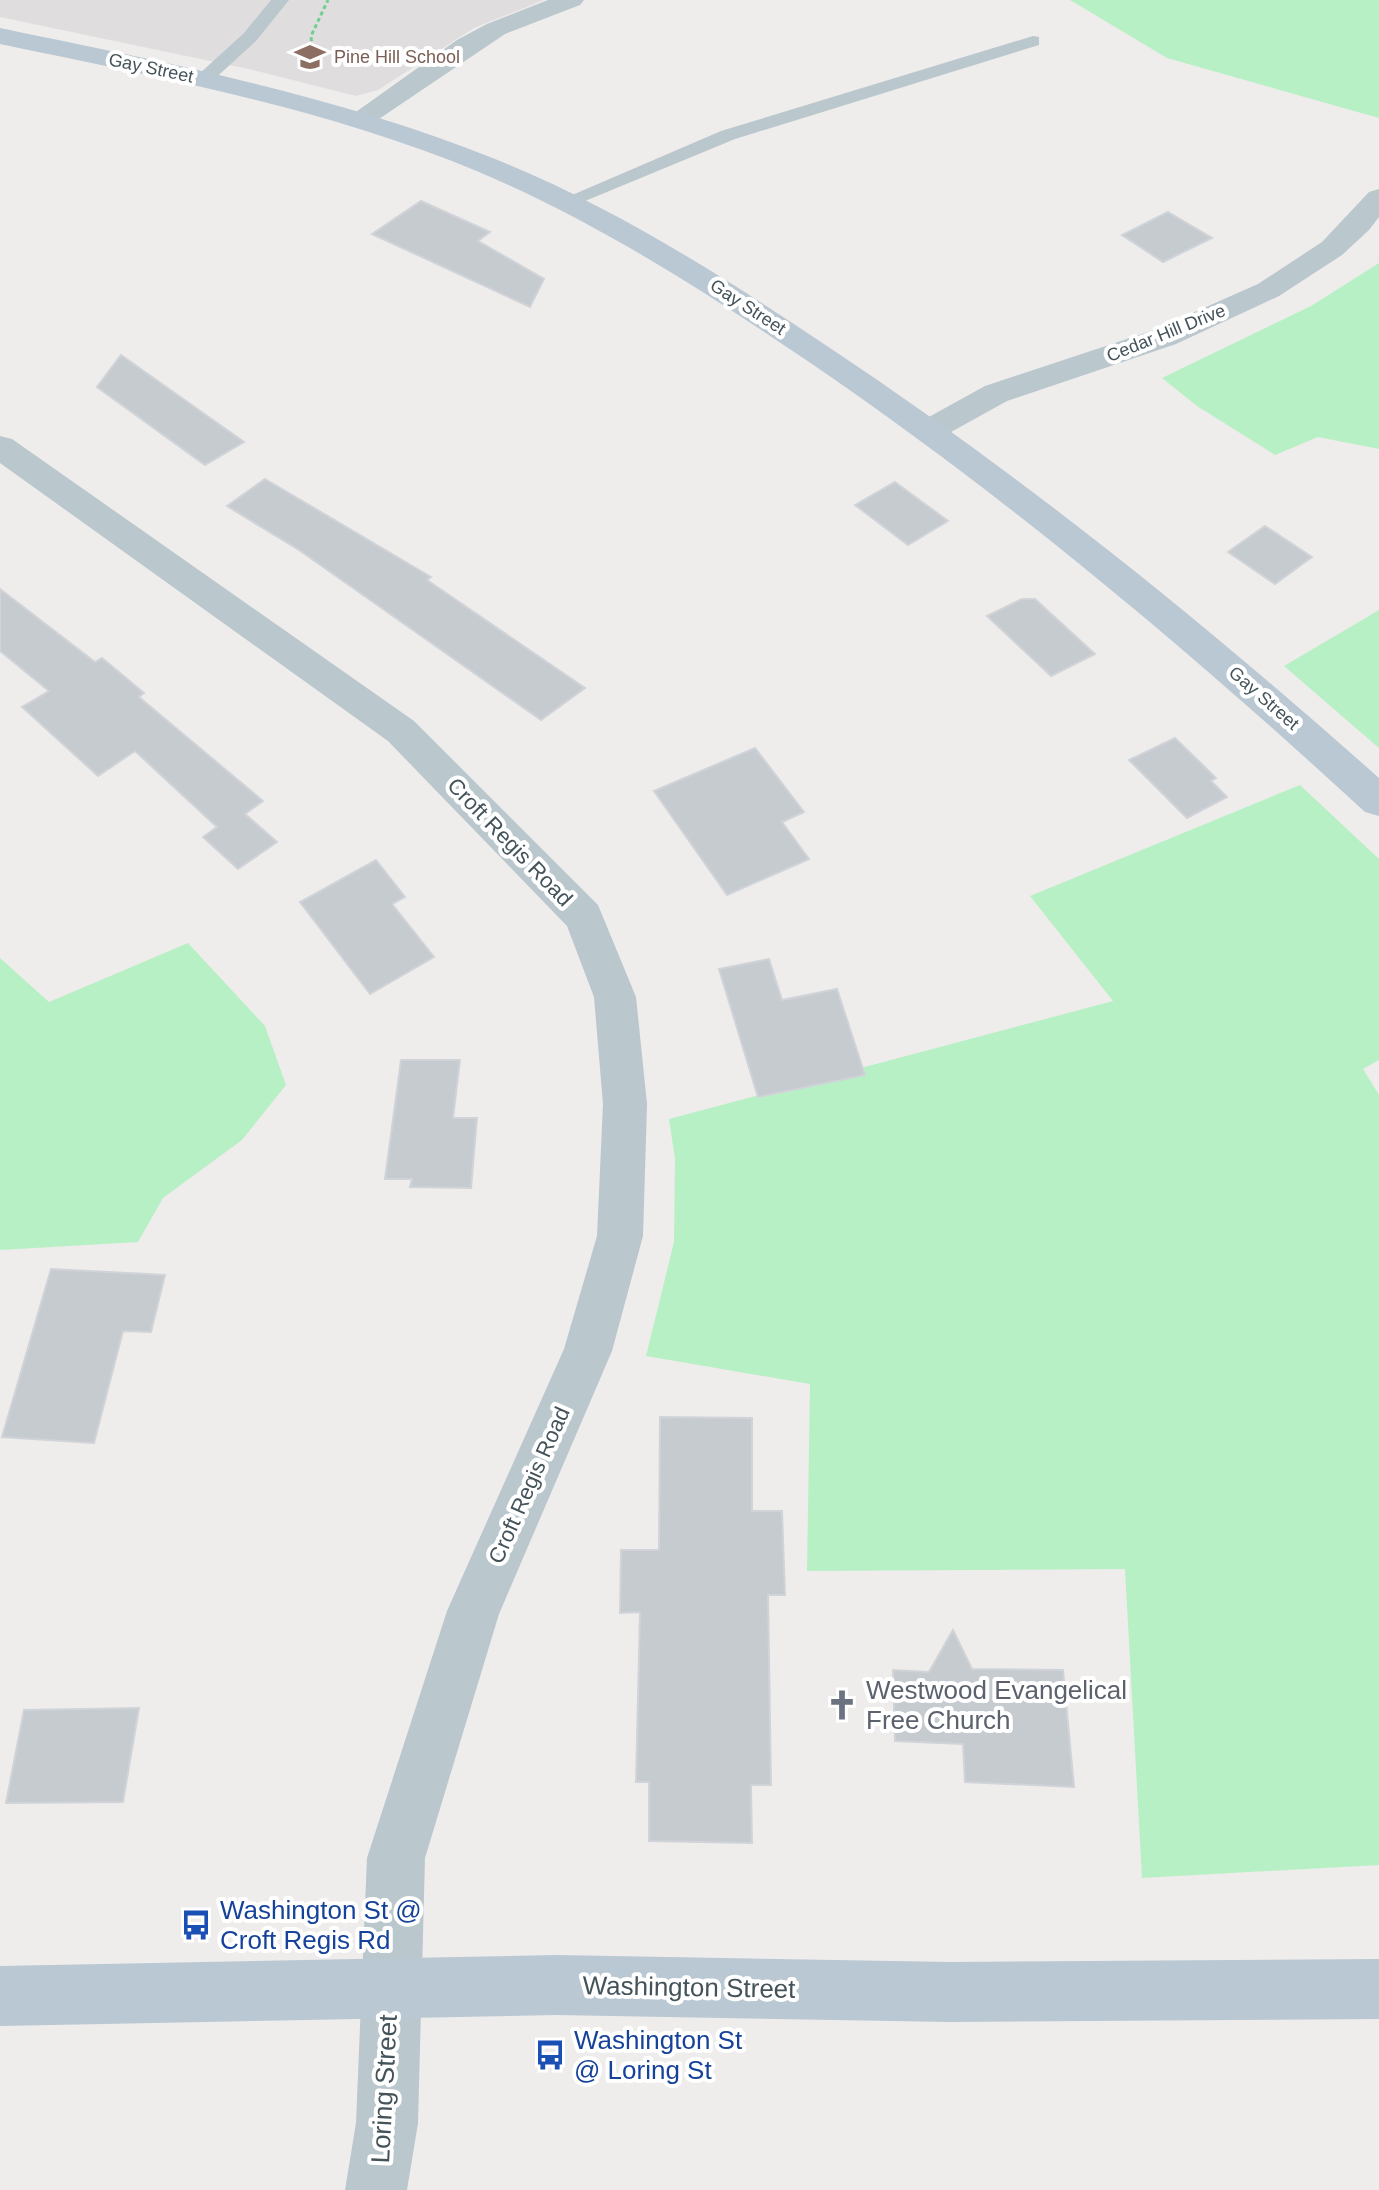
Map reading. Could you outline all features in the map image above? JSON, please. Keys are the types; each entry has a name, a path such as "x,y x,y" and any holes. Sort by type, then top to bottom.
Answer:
{"street":[{"path":"360,119 486,34 571,0"},
{"name":"Gay Street","path":"0,36 204,79 360,119 488,166 566,202 736,298 930,430 1137,587 1379,801"},
{"name":"Cedar Hill Drive","path":"930,430 977,402 1025,383 1134,349 1273,287 1342,241 1379,198"},
{"name":"Croft Regis Road","path":"0,447 401,731 584,917 615,997 625,1104 620,1236 588,1351 473,1611 396,1858 389,1988"},
{"name":"Washington Street","path":"0,1996 556,1985 950,1992 1379,1989"},
{"name":"Loring Street","path":"376,2190 387,2123 389,1988"}],"lane":[{"path":"204,79 250,37 280,0"},
{"path":"566,202 728,135 1033,41"}],"path":[{"path":"318,75 312,66 310,44 328,0"}],"shaded area":[{"name":"Pine Hill School","path":"0,0 544,0 474,28 378,90 356,96 253,70 0,17"}],"green space":[{"path":"1070,0 1379,0 1379,118 1167,58"},
{"path":"1379,263 1379,449 1318,437 1275,455 1197,406 1162,378 1311,306"},
{"path":"1379,610 1379,748 1284,666"},
{"path":"1300,785 1379,859 1379,1060 1363,1069 1379,1095 1379,1865 1142,1878 1125,1569 807,1571 810,1384 646,1356 674,1242 675,1159 669,1119 1113,1001 1030,896"},
{"path":"188,943 265,1026 286,1085 242,1140 163,1198 138,1242 0,1250 0,958 49,1002"}],"building":[{"path":"421,201 490,232 478,241 544,279 530,307 372,234"},
{"path":"1168,212 1212,238 1163,262 1122,235"},
{"path":"121,355 244,442 205,465 97,387"},
{"path":"265,479 431,577 427,580 585,688 541,720 299,550 227,506"},
{"path":"895,482 948,521 908,545 855,505"},
{"path":"1265,526 1312,557 1275,584 1228,552"},
{"path":"0,589 95,662 102,658 144,693 139,697 263,801 245,814 277,842 238,869 203,837 217,827 135,751 98,776 22,707 49,691 0,651"},
{"path":"1022,599 1035,599 1095,654 1051,676 987,616"},
{"path":"1175,738 1216,778 1211,781 1227,797 1187,818 1129,760"},
{"path":"755,748 804,812 782,822 809,859 727,895 654,791"},
{"path":"376,860 405,897 392,904 434,957 370,994 300,902"},
{"path":"769,959 782,1000 837,989 865,1075 758,1097 719,969"},
{"path":"401,1060 460,1060 453,1118 477,1118 471,1188 410,1187 412,1179 385,1179"},
{"path":"51,1269 165,1275 151,1332 123,1331 94,1443 2,1437"},
{"path":"660,1417 752,1418 752,1511 782,1511 785,1595 768,1595 771,1785 751,1785 752,1843 649,1841 649,1782 636,1782 640,1612 620,1613 621,1550 659,1550"},
{"path":"953,1630 972,1669 1063,1670 1074,1787 965,1782 963,1744 895,1741 893,1670 929,1672"},
{"path":"139,1708 123,1802 6,1803 24,1710"}],"place":[{"name":"Pine Hill School","path":"310,57"},
{"name":"Westwood Evangelical Free Church","path":"842,1705"},
{"name":"Washington St @ Croft Regis Rd","path":"196,1925"},
{"name":"Washington St @ Loring St","path":"550,2055"}]}
